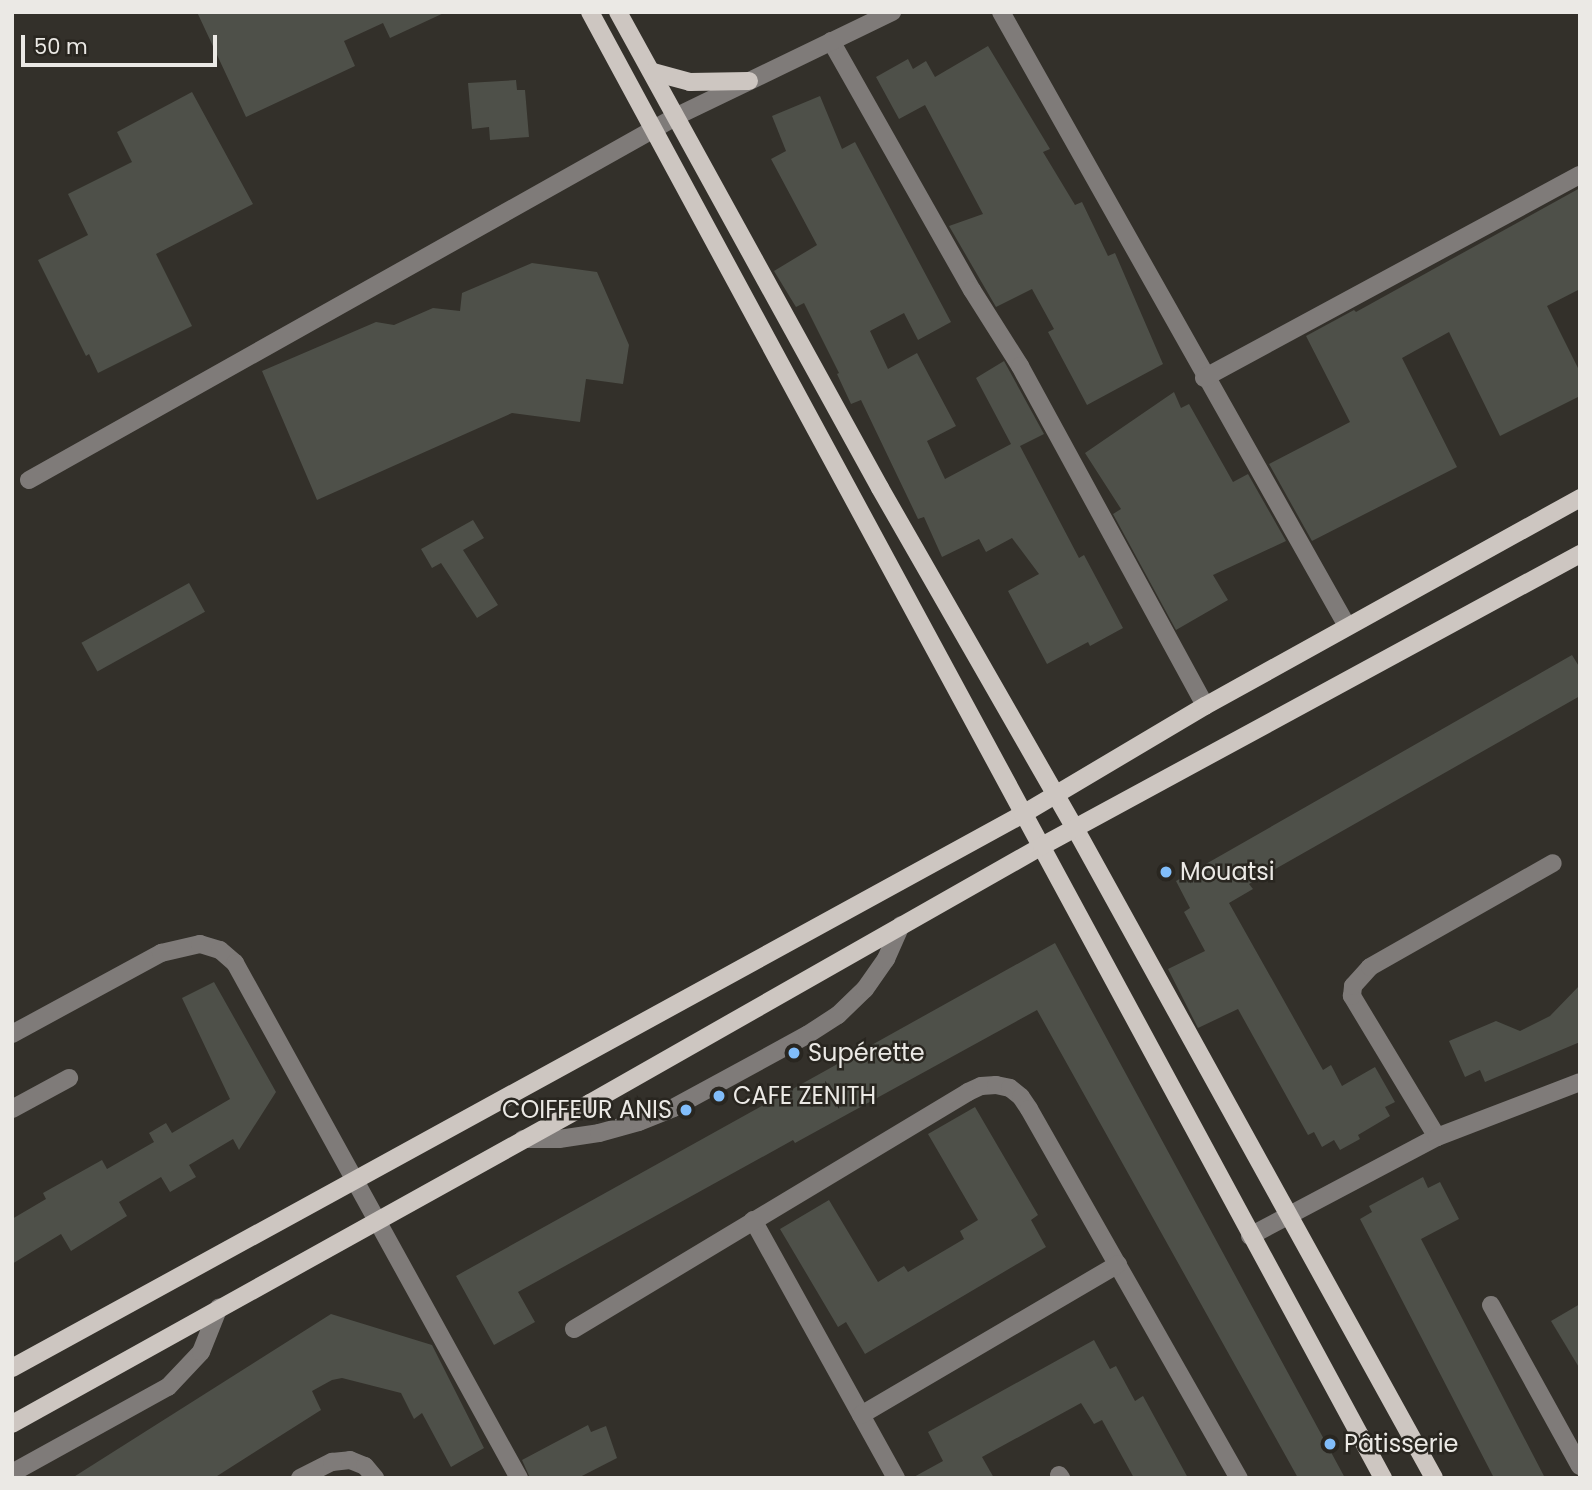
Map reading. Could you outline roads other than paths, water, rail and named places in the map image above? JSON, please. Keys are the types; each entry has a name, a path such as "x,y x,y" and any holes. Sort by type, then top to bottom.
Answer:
{"main road":[{"path":"590,12 1383,1478"},
{"path":"618,12 880,488 1076,830 1434,1478"},
{"path":"653,72 690,82 749,80"},
{"path":"12,1368 1023,814 1054,793 1205,706 1580,498"},
{"path":"12,1424 1042,846 1076,830 1580,554"}],"street":[{"path":"29,480 677,116 892,12"},
{"path":"1001,12 1204,378 1347,626"},
{"path":"831,41 972,290 1020,366 1205,706"},
{"path":"1204,378 1580,175"},
{"path":"1437,1137 1352,996 1353,986 1370,967 1553,863"},
{"path":"523,1139 559,1139 599,1133 639,1122 673,1108 807,1035 838,1015 865,989 886,959 901,925"},
{"path":"12,1034 152,956 200,944 220,950 235,963 358,1180 519,1478"},
{"path":"12,1109 69,1078"},
{"path":"1250,1236 1437,1137 1580,1082"},
{"path":"574,1329 968,1092 981,1086 996,1085 1016,1092 1030,1109 1239,1478"},
{"path":"753,1220 896,1478"},
{"path":"861,1415 1118,1264"},
{"path":"1491,1305 1580,1466"},
{"path":"12,1473 168,1387 201,1352 219,1307"},
{"path":"300,1478 332,1462 351,1460 365,1466 375,1478"}],"place":[{"name":"Mouatsi","path":"1166,872"},
{"name":"Supérette","path":"794,1053"},
{"name":"CAFE ZENITH","path":"719,1096"},
{"name":"COIFFEUR ANIS","path":"686,1110"},
{"name":"Pâtisserie","path":"1330,1444"}]}
